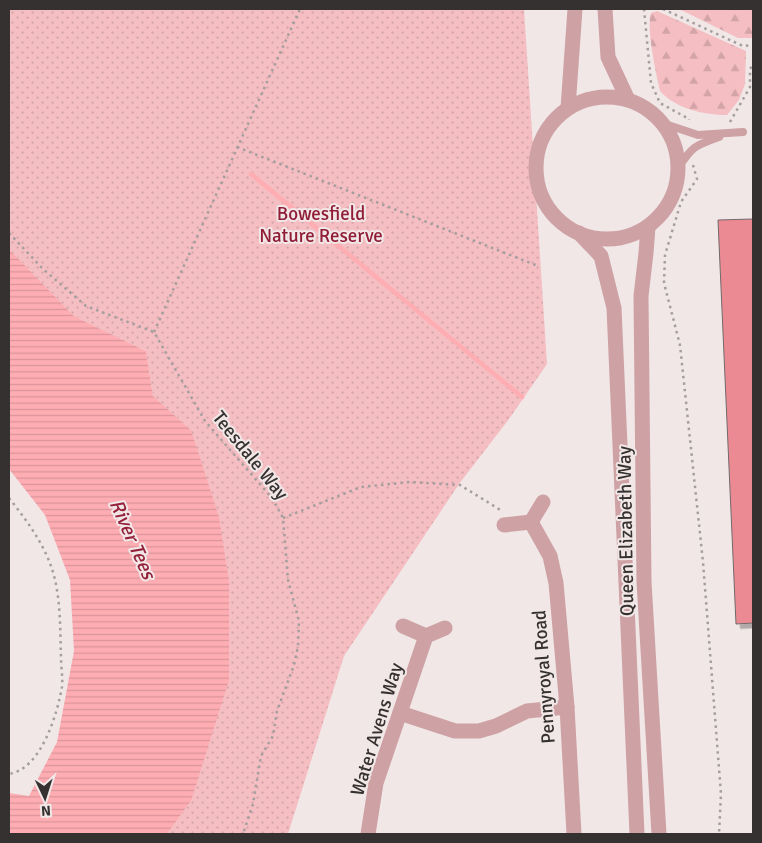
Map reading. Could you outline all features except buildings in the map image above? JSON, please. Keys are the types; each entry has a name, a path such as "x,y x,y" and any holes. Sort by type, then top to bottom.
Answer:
{"street":[{"path":"568,108 575,9"},
{"path":"605,9 608,57 628,100"},
{"path":"607,97 628,100 646,108 662,123 672,139 677,152 678,180 667,206 648,227 628,236 607,239 593,237 579,233 567,226 547,206 541,193 536,173 538,153 548,128 568,108 593,98 607,97"},
{"name":"Queen Elizabeth Way","path":"648,227 641,296 644,582 659,834"},
{"name":"Queen Elizabeth Way","path":"579,233 601,256 614,308 637,834"},
{"path":"504,525 527,523 543,502"},
{"name":"Pennyroyal Road","path":"527,523 550,556 556,583 567,707 574,834"},
{"path":"403,626 426,636 444,628"},
{"name":"Water Avens Way","path":"368,834 376,782 426,636"},
{"path":"400,713 455,731 479,731 496,726 527,711 567,707"}],"lane":[{"path":"662,123 698,135 743,132"},
{"path":"678,168 690,150 699,144 725,134"}],"path":[{"path":"9,232 43,269 86,306 154,332 300,9"},
{"path":"644,9 650,56 651,84 660,103 689,119 690,133"},
{"path":"664,9 743,46 753,45"},
{"path":"725,134 750,88 750,69 753,65"},
{"path":"237,147 538,266"},
{"path":"690,150 697,179 681,202 665,255 664,283 680,345 703,562 720,794 719,834"},
{"name":"Teesdale Way","path":"154,332 205,421 272,498 283,518 288,580 299,621 298,646 294,665 277,711 274,736 261,756 252,804 243,834"},
{"path":"283,518 361,486 410,482 460,485 527,523"},
{"path":"9,498 33,531 52,567 59,619 62,686 50,729 35,757 17,772 9,774"}],"green space":[{"name":"Bowesfield Nature Reserve","path":"9,9 524,9 547,364 509,419 459,484 344,656 288,834 167,834 191,801 191,430 153,396 146,351 74,316 9,249"},
{"path":"679,9 753,9 753,38 738,38"},
{"path":"657,11 746,51 745,84 739,100 727,115 709,114 682,107 660,91 652,51 650,29 651,13"}],"water":[{"name":"River Tees","path":"9,249 74,316 146,351 153,396 191,430 219,517 229,582 229,680 191,801 167,834 9,834 9,793 29,796 57,742 74,651 70,580 45,515 9,469"}],"waterway":[{"path":"251,174 522,397"}]}
